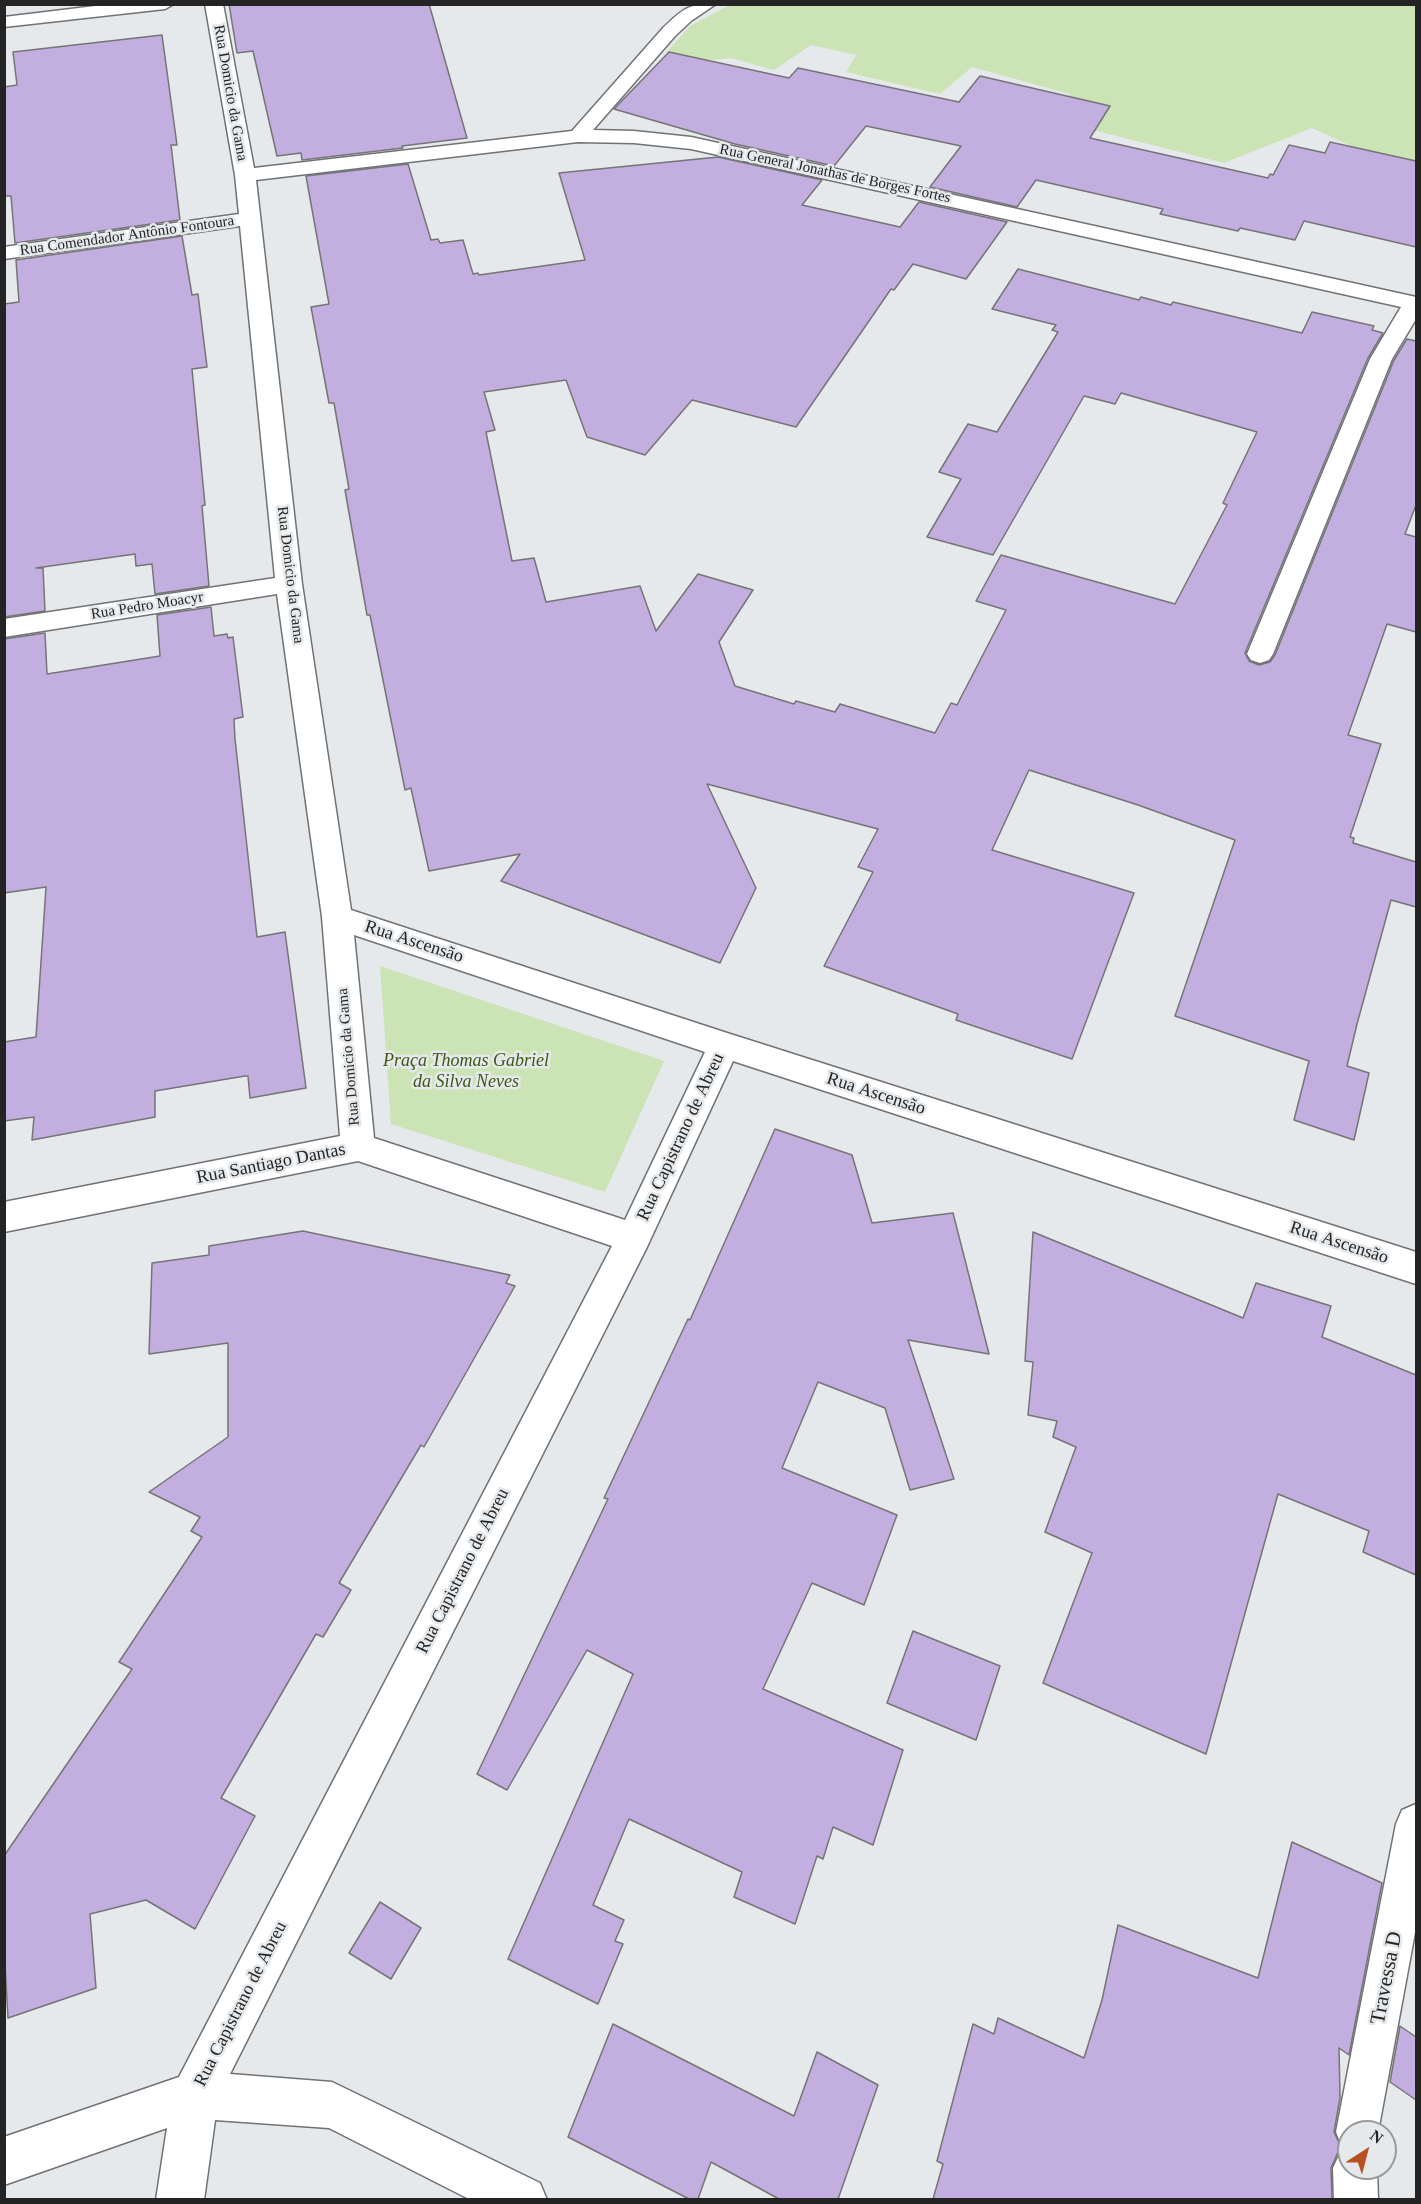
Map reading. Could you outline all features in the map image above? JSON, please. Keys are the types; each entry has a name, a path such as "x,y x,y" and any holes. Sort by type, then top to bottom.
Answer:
{"street":[{"path":"4,22 165,4"},
{"name":"Rua Domicio da Gama","path":"214,4 245,174 290,584 337,917 357,1147"},
{"path":"578,136 669,32 685,16 707,4"},
{"name":"Rua General Jonathas de Borges Fortes","path":"245,174 578,136 634,137 691,143 1416,303"},
{"name":"Rua Comendador Antônio Fontoura","path":"4,253 249,219"},
{"path":"1260,654 1381,359 1416,303"},
{"name":"Rua Pedro Moacyr","path":"4,628 290,584"},
{"name":"Rua Ascensão","path":"337,917 724,1045 1416,1268"},
{"name":"Rua Capistrano de Abreu","path":"180,2199 195,2094 634,1238 724,1045"},
{"name":"Rua Santiago Dantas","path":"4,1216 357,1147 634,1238"},
{"path":"4,2162 195,2094 332,2105 523,2199"}],"lane":[{"name":"Travessa D","path":"1359,2120 1416,1824"},
{"path":"1355,2180 1356,2199"}],"green space":[{"path":"730,5 1416,5 1416,174 1312,128 1224,163 1057,121 1070,94 972,67 940,94 846,72 856,55 811,45 774,70 731,58 702,61 666,53 690,26"},
{"name":"Praça Thomas Gabriel da Silva Neves","path":"380,966 664,1061 605,1192 391,1124"}],"building":[{"path":"229,4 429,4 467,138 302,160 301,153 277,156 253,51 237,53"},
{"path":"162,35 177,145 171,145 180,220 15,243 11,196 4,196 4,87 17,85 13,52"},
{"path":"669,52 789,78 798,68 959,102 980,76 1110,106 1090,138 1268,178 1270,174 1273,175 1289,145 1325,153 1330,142 1416,161 1416,247 1304,221 1295,240 1240,228 1238,231 1160,214 1163,209 1036,180 1017,207 930,187 961,146 866,126 834,166 735,144 614,109"},
{"path":"718,157 822,180 802,205 900,227 919,202 1007,222 966,279 913,264 894,290 891,289 796,427 692,400 645,455 587,437 566,380 484,392 495,430 486,432 512,561 534,558 546,602 640,586 656,631 698,574 753,590 719,642 735,686 794,704 796,701 835,712 840,704 935,733 951,703 957,705 1006,610 976,601 1001,555 1175,604 1227,505 1223,503 1257,432 1121,393 1115,404 1084,396 993,555 927,537 961,479 939,472 968,424 997,432 1058,332 1052,330 1056,325 992,309 1018,269 1139,300 1141,297 1171,305 1173,302 1302,333 1312,312 1374,326 1372,330 1383,333 1368,358 1245,653 1249,661 1259,665 1270,662 1275,655 1394,360 1407,339 1416,341 1416,505 1405,534 1416,537 1416,632 1387,624 1348,735 1381,744 1350,837 1354,838 1353,843 1416,862 1416,907 1391,900 1357,1024 1347,1066 1369,1073 1354,1140 1294,1120 1309,1061 1175,1016 1235,840 1138,805 1029,770 992,850 1134,893 1072,1059 956,1020 958,1014 824,966 873,872 858,867 878,829 707,784 756,888 720,963 501,881 520,854 429,871 411,788 405,790 370,615 367,615 345,490 349,489 334,403 329,403 311,307 329,304 306,176 408,164 431,240 438,239 440,243 463,240 473,274 478,273 479,275 585,260 559,173"},
{"path":"182,236 192,295 198,294 207,367 192,369 205,505 202,506 209,586 155,594 152,564 136,566 135,554 36,568 43,568 45,611 4,617 4,304 19,302 16,260"},
{"path":"211,607 214,636 227,634 228,638 233,637 243,717 234,719 235,739 257,937 285,932 306,1088 250,1098 248,1076 245,1076 155,1091 155,1117 32,1140 34,1117 4,1121 4,1042 36,1037 46,887 4,893 4,639 45,633 47,674 160,656 157,615"},
{"path":"775,1129 852,1155 872,1223 953,1213 989,1354 908,1340 954,1479 910,1490 885,1408 818,1382 782,1468 897,1515 864,1605 812,1583 763,1689 903,1750 873,1845 833,1827 823,1859 817,1856 795,1924 734,1897 742,1872 629,1819 593,1905 624,1920 615,1941 623,1944 598,2004 508,1959 633,1674 587,1650 507,1790 477,1774 608,1499 604,1498 688,1319 690,1320"},
{"path":"303,1231 510,1275 506,1283 515,1286 424,1447 421,1445 339,1583 351,1590 323,1637 316,1634 221,1798 255,1816 195,1929 146,1900 90,1914 96,1988 8,2018 4,1947 4,1856 132,1669 119,1662 202,1537 191,1531 200,1517 149,1492 228,1437 228,1343 149,1354 152,1263 209,1255 209,1246"},
{"path":"1033,1232 1243,1318 1256,1283 1331,1306 1322,1337 1416,1375 1416,1575 1363,1552 1369,1531 1278,1494 1206,1754 1043,1683 1092,1553 1045,1532 1076,1447 1053,1437 1057,1421 1028,1415 1033,1362 1025,1361"},
{"path":"913,1631 1000,1666 976,1740 887,1703"},
{"path":"1292,1842 1382,1883 1349,2055 1339,2048 1340,2098 1334,2132 1337,2138 1337,2154 1331,2168 1332,2199 933,2199 943,2164 937,2161 973,2024 994,2034 998,2018 1084,2058 1102,2000 1118,1925 1258,1978"},
{"path":"380,1902 421,1928 391,1979 349,1953"},
{"path":"613,2024 794,2116 817,2052 878,2085 838,2199 779,2199 711,2162 698,2199 689,2199 568,2137"},
{"path":"1400,2026 1416,2037 1416,2100 1390,2082"}]}
